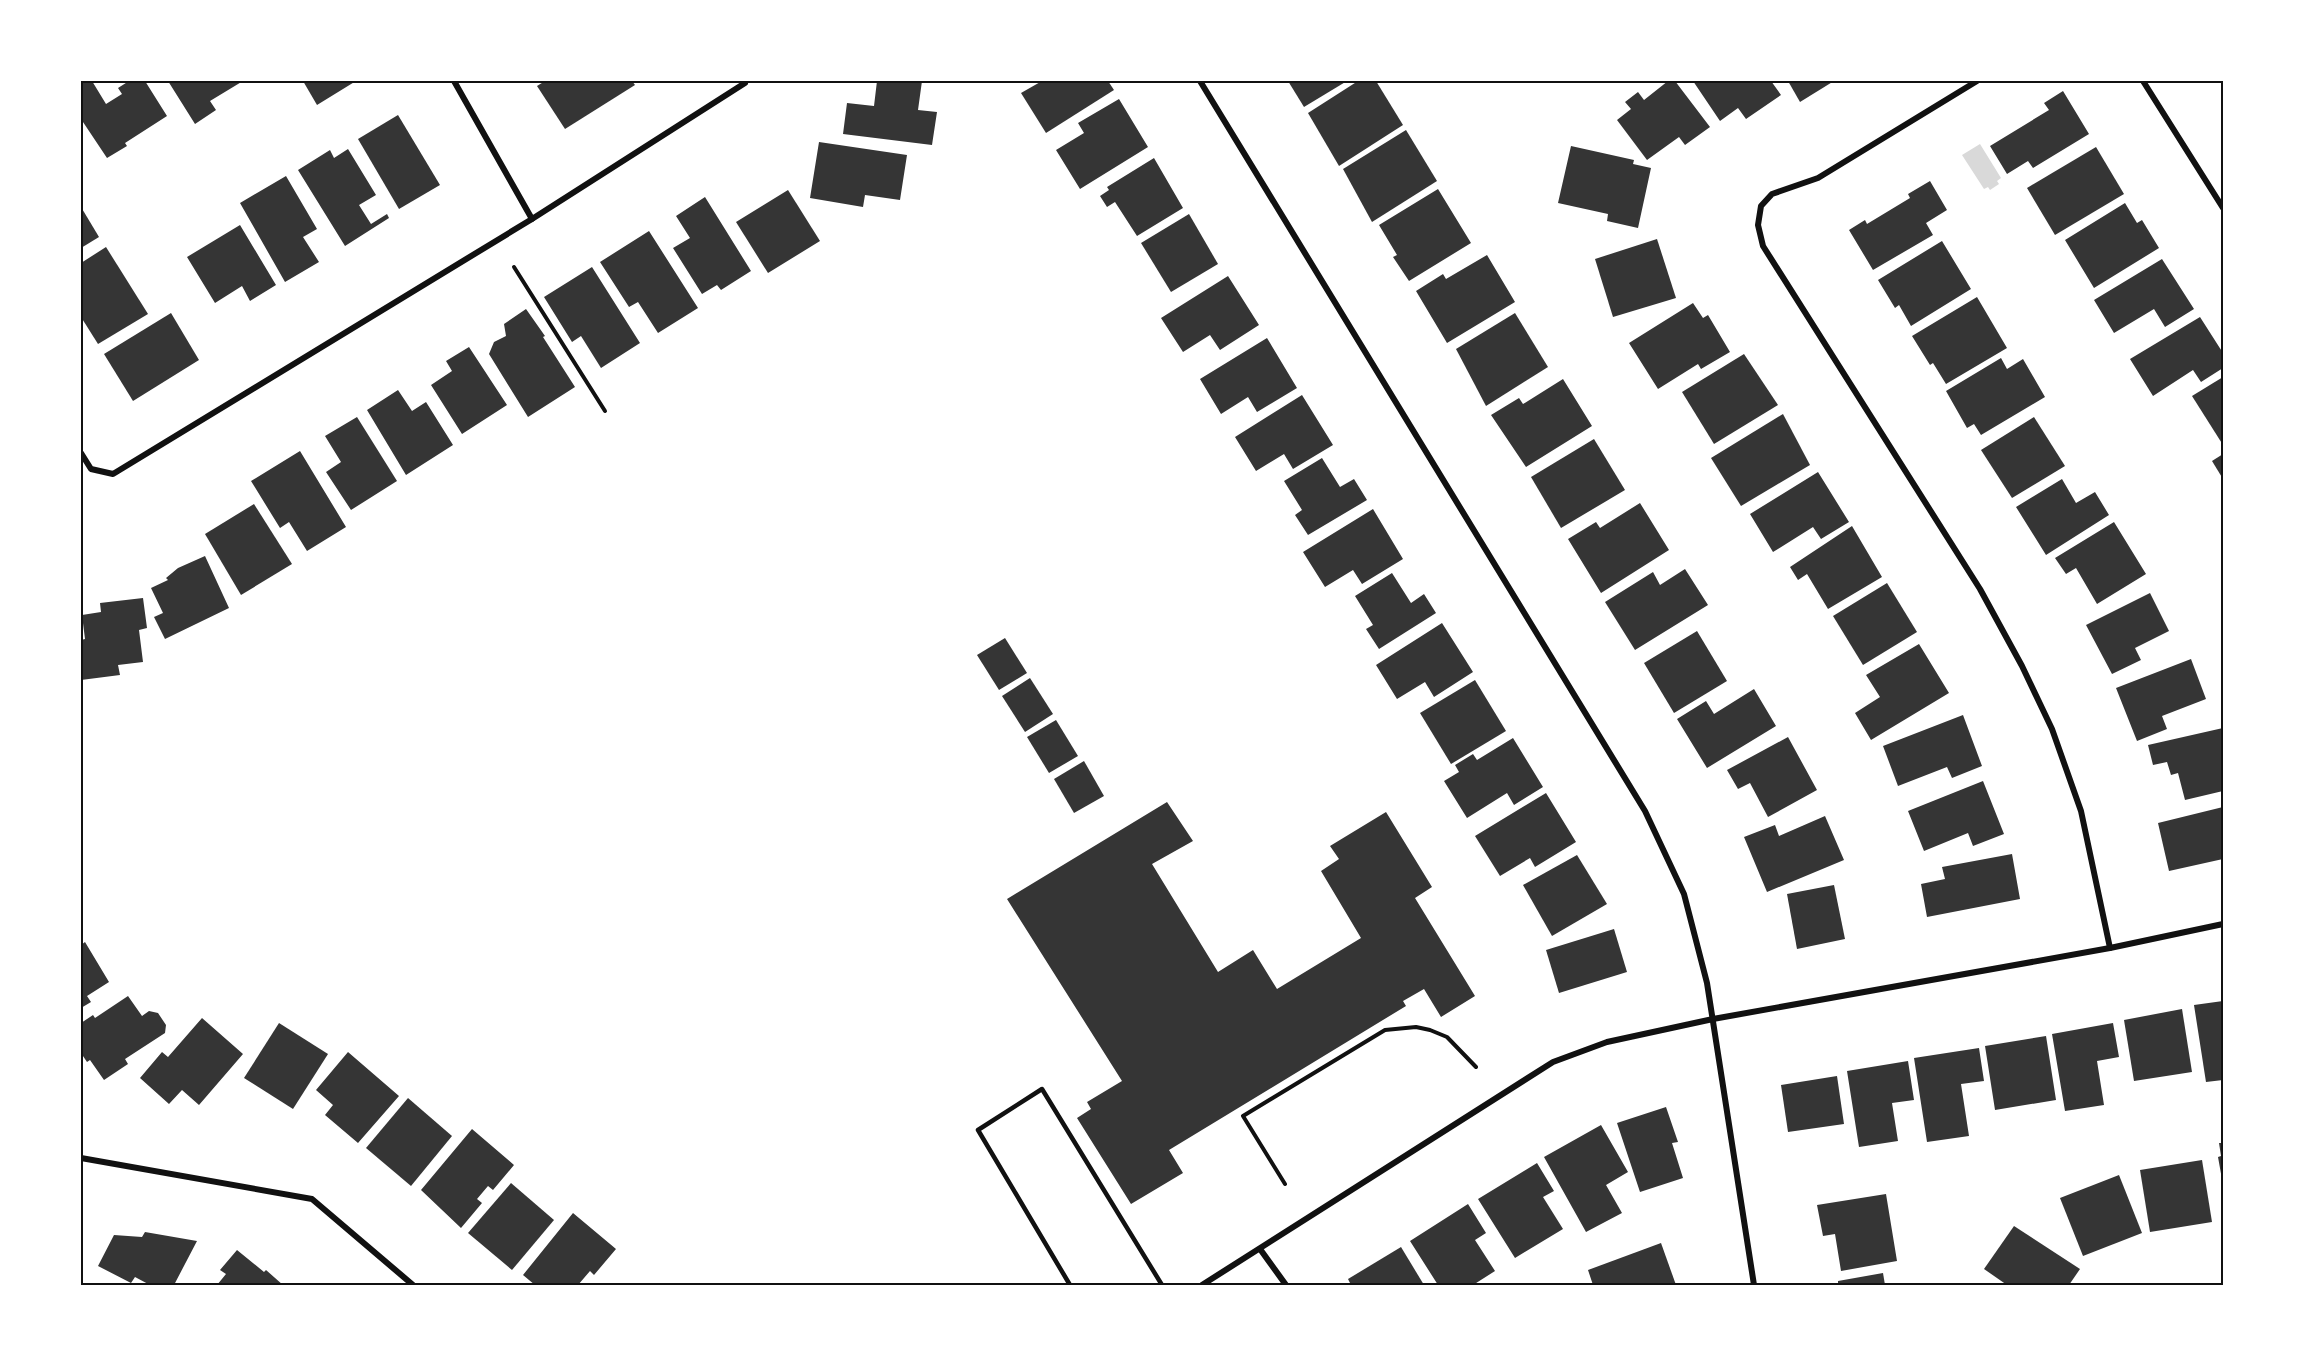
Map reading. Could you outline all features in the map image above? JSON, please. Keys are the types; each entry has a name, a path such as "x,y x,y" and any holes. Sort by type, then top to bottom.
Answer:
{"street":[{"path":"454,81 532,219"},
{"path":"1200,81 1645,811 1684,894 1707,983 1754,1285"},
{"path":"1977,81 1818,178 1772,194 1761,206 1758,225 1763,246 1980,589 2037,698 2052,729 2081,812 2110,948"},
{"path":"2143,81 2223,208"},
{"path":"81,453 91,470 113,474 532,219 745,83"},
{"path":"1202,1285 1553,1062 1607,1042 1713,1019 2110,948 2223,924"},
{"path":"81,1158 312,1199 414,1285"},
{"path":"1260,1249 1286,1285"}],"lane":[{"path":"1070,1285 978,1130 1042,1089 1162,1285"}],"path":[{"path":"514,267 605,411"},
{"path":"1285,1184 1244,1116 1385,1030 1399,1027 1416,1027 1448,1037 1476,1067"}],"shaded area":[{"path":"1980,144 2001,178 1997,181 1999,184 1990,190 1988,187 1984,189 1962,155"}],"building":[{"path":"92,81 106,104 122,94 118,88 129,81 145,81 167,116 125,143 127,146 107,158 81,119 81,84"},
{"path":"168,81 243,81 210,101 216,110 195,124"},
{"path":"303,81 356,81 317,105"},
{"path":"545,81 632,81 635,85 565,129 537,86"},
{"path":"877,81 922,81 918,110 937,112 932,145 843,134 847,103 874,106"},
{"path":"1042,81 1108,81 1114,90 1046,133 1021,93"},
{"path":"1288,81 1347,81 1304,107"},
{"path":"1358,81 1376,81 1403,125 1339,166 1308,113"},
{"path":"1668,81 1675,81 1710,127 1685,145 1679,137 1647,160 1617,120 1631,109 1625,102 1638,92 1644,100"},
{"path":"1693,81 1771,81 1781,95 1746,119 1738,108 1720,121"},
{"path":"1788,81 1834,81 1800,102"},
{"path":"2063,91 2089,134 2033,168 2028,161 2007,174 1990,146 2049,110 2044,103"},
{"path":"1119,99 1148,147 1080,189 1056,150 1084,133 1078,123"},
{"path":"398,115 440,185 399,209 358,139"},
{"path":"1406,130 1437,181 1372,222 1343,169"},
{"path":"819,142 907,155 900,200 865,195 863,207 810,198"},
{"path":"1571,146 1634,160 1633,164 1651,168 1638,228 1607,221 1608,214 1558,203"},
{"path":"2096,147 2124,194 2055,235 2027,188"},
{"path":"348,149 376,195 359,205 371,224 387,214 389,218 345,246 298,170 330,150 334,158"},
{"path":"1154,158 1183,208 1137,236 1115,202 1107,207 1100,196 1109,190 1107,187"},
{"path":"286,176 317,229 303,237 319,262 285,282 240,203"},
{"path":"1930,181 1947,210 1926,223 1933,235 1873,270 1849,230 1865,220 1867,224 1910,198 1908,194"},
{"path":"1438,189 1471,243 1409,281 1393,257 1397,255 1379,225"},
{"path":"788,190 820,241 768,273 736,222"},
{"path":"705,197 751,271 721,290 717,285 702,294 673,248 690,238 676,216"},
{"path":"2125,203 2137,223 2142,220 2159,248 2094,288 2065,240"},
{"path":"81,207 99,237 81,248"},
{"path":"1189,214 1218,264 1171,292 1141,243"},
{"path":"240,225 276,285 250,301 242,286 215,303 187,257"},
{"path":"649,231 698,308 658,333 638,302 629,307 600,262"},
{"path":"1657,239 1676,298 1613,317 1595,259"},
{"path":"1942,241 1971,289 1911,326 1899,305 1895,308 1878,280"},
{"path":"106,247 148,314 98,344 81,317 81,263"},
{"path":"1487,255 1515,302 1447,343 1416,291 1443,274 1446,279"},
{"path":"2162,259 2194,309 2165,327 2154,309 2114,333 2094,300"},
{"path":"592,267 640,343 601,368 581,336 572,342 544,297"},
{"path":"1228,276 1259,325 1220,350 1210,335 1183,352 1161,318"},
{"path":"1977,297 2007,348 1946,384 1933,363 1930,365 1912,336"},
{"path":"1693,303 1703,318 1708,315 1730,352 1701,369 1698,364 1658,389 1629,343"},
{"path":"526,309 575,387 528,417 489,354 494,342 506,336 504,324"},
{"path":"171,313 199,360 133,401 104,354"},
{"path":"1515,313 1548,367 1486,406 1456,349"},
{"path":"2200,317 2223,353 2223,368 2201,382 2193,370 2153,396 2130,359"},
{"path":"1267,338 1297,388 1257,412 1248,397 1221,414 1200,379"},
{"path":"469,347 507,405 462,434 431,385 452,371 446,361"},
{"path":"1744,354 1778,405 1714,444 1682,392"},
{"path":"2001,358 2007,369 2023,359 2045,397 1981,435 1974,424 1967,428 1946,391"},
{"path":"2223,377 2223,445 2192,396"},
{"path":"1563,379 1592,426 1526,467 1491,415 1519,398 1523,404"},
{"path":"398,390 412,411 426,402 453,445 406,475 367,410"},
{"path":"1302,395 1333,445 1293,469 1284,454 1256,471 1235,437"},
{"path":"1783,414 1810,465 1741,506 1711,458"},
{"path":"357,417 397,481 351,510 326,472 341,462 325,436"},
{"path":"2034,417 2065,466 2012,498 1981,450"},
{"path":"1594,439 1625,490 1561,528 1531,477"},
{"path":"300,451 346,527 307,551 289,522 280,528 251,481"},
{"path":"2223,454 2223,479 2212,461"},
{"path":"1322,458 1340,487 1354,479 1367,500 1308,535 1295,515 1302,510 1284,481"},
{"path":"1818,472 1849,522 1821,539 1813,527 1773,552 1750,514"},
{"path":"2062,479 2076,503 2095,492 2109,515 2046,555 2016,507"},
{"path":"1640,503 1669,550 1601,593 1568,539 1596,522 1600,528"},
{"path":"254,504 292,564 241,595 205,534"},
{"path":"1373,509 1403,559 1362,584 1353,570 1325,587 1303,552"},
{"path":"2114,522 2146,574 2097,604 2076,568 2066,574 2055,558"},
{"path":"1852,526 1882,577 1828,609 1807,574 1798,580 1790,567"},
{"path":"205,556 229,608 165,639 154,617 163,613 151,588 168,580 166,578 178,568"},
{"path":"1685,569 1708,605 1635,650 1605,602 1653,572 1660,585"},
{"path":"1392,573 1411,603 1424,594 1436,613 1379,649 1366,629 1373,625 1355,596"},
{"path":"1887,583 1917,632 1863,665 1833,616"},
{"path":"2150,593 2169,631 2135,648 2141,660 2112,674 2086,625"},
{"path":"143,598 147,628 139,630 143,662 118,665 120,675 81,680 81,640 85,639 82,615 101,612 100,603"},
{"path":"1442,623 1473,672 1434,697 1425,682 1397,699 1376,665"},
{"path":"1697,631 1727,681 1674,713 1644,663"},
{"path":"1005,638 1027,673 999,690 977,655"},
{"path":"1919,644 1949,693 1871,740 1855,713 1880,697 1866,675"},
{"path":"2191,659 2206,699 2162,716 2167,729 2137,741 2116,688"},
{"path":"1030,678 1053,714 1025,732 1002,696"},
{"path":"1475,680 1506,731 1451,764 1420,713"},
{"path":"1754,689 1776,726 1707,768 1677,719 1706,701 1714,714"},
{"path":"1963,715 1982,766 1952,778 1947,767 1898,786 1883,746"},
{"path":"1056,720 1078,756 1049,773 1027,737"},
{"path":"2223,728 2223,791 2185,800 2178,773 2171,775 2167,762 2153,765 2148,745"},
{"path":"1788,737 1817,790 1768,817 1750,783 1738,789 1727,770"},
{"path":"1513,738 1543,787 1514,805 1507,793 1467,818 1444,781 1459,772 1455,765 1473,754 1477,760"},
{"path":"1084,761 1104,796 1074,813 1054,779"},
{"path":"1983,781 2004,834 1973,846 1968,833 1924,851 1908,811"},
{"path":"1546,793 1576,842 1535,867 1530,858 1500,876 1475,836"},
{"path":"1167,802 1193,841 1152,864 1218,972 1253,950 1277,989 1361,938 1321,871 1339,859 1330,846 1386,812 1432,887 1415,898 1475,996 1441,1017 1424,989 1403,1001 1406,1006 1169,1150 1183,1173 1131,1204 1077,1118 1091,1109 1087,1102 1122,1081 1007,899"},
{"path":"2223,807 2223,859 2169,871 2158,823"},
{"path":"1825,816 1844,860 1767,892 1744,837 1775,825 1779,836"},
{"path":"2012,854 2020,899 1927,917 1921,884 1945,879 1942,867"},
{"path":"1577,855 1607,904 1552,936 1523,885"},
{"path":"1834,885 1845,939 1797,949 1787,894"},
{"path":"1614,929 1627,972 1559,993 1546,950"},
{"path":"85,942 109,982 87,996 91,1002 81,1008 81,945"},
{"path":"128,996 142,1016 149,1011 158,1013 166,1025 165,1033 125,1059 128,1064 104,1080 90,1060 87,1062 81,1053 81,1023 93,1015 95,1018"},
{"path":"2223,1001 2223,1080 2206,1082 2194,1005"},
{"path":"2182,1009 2192,1072 2134,1081 2124,1020"},
{"path":"202,1018 243,1054 199,1105 182,1090 169,1104 140,1078 162,1052 168,1057"},
{"path":"279,1023 328,1054 293,1109 244,1078"},
{"path":"2113,1023 2119,1057 2097,1061 2104,1105 2065,1111 2052,1034"},
{"path":"2046,1036 2056,1100 1995,1110 1985,1046"},
{"path":"1979,1048 1984,1081 1961,1084 1969,1136 1927,1142 1914,1058"},
{"path":"348,1052 399,1096 358,1143 325,1115 333,1105 316,1090"},
{"path":"1908,1061 1914,1100 1892,1103 1898,1141 1859,1147 1847,1071"},
{"path":"1837,1076 1844,1124 1788,1132 1781,1085"},
{"path":"408,1098 452,1136 411,1186 366,1148"},
{"path":"1666,1107 1678,1142 1672,1143 1683,1178 1640,1192 1617,1123"},
{"path":"1601,1125 1628,1172 1606,1185 1622,1213 1586,1232 1544,1157"},
{"path":"472,1129 514,1165 493,1190 488,1186 477,1199 482,1203 461,1228 421,1190"},
{"path":"2219,1143 2223,1143 2223,1185 2218,1157 2221,1156"},
{"path":"2202,1160 2212,1222 2150,1232 2140,1170"},
{"path":"1537,1163 1554,1191 1543,1197 1563,1229 1515,1258 1478,1199"},
{"path":"2119,1175 2142,1233 2083,1256 2060,1198"},
{"path":"511,1183 554,1220 512,1270 468,1233"},
{"path":"1886,1194 1897,1261 1841,1271 1835,1234 1823,1236 1817,1205"},
{"path":"1468,1204 1486,1233 1475,1240 1495,1271 1473,1285 1438,1285 1410,1241"},
{"path":"573,1213 616,1249 594,1275 590,1271 578,1285 535,1285 523,1275"},
{"path":"2014,1226 2080,1269 2069,1285 2007,1285 1984,1269"},
{"path":"145,1232 197,1241 174,1285 150,1285 135,1277 131,1283 98,1266 114,1235 142,1237"},
{"path":"1661,1243 1676,1285 1593,1285 1588,1270"},
{"path":"1401,1247 1424,1285 1351,1285 1348,1279"},
{"path":"237,1250 283,1285 217,1285 226,1274 220,1270"},
{"path":"1883,1273 1885,1285 1838,1285 1838,1281"}]}
